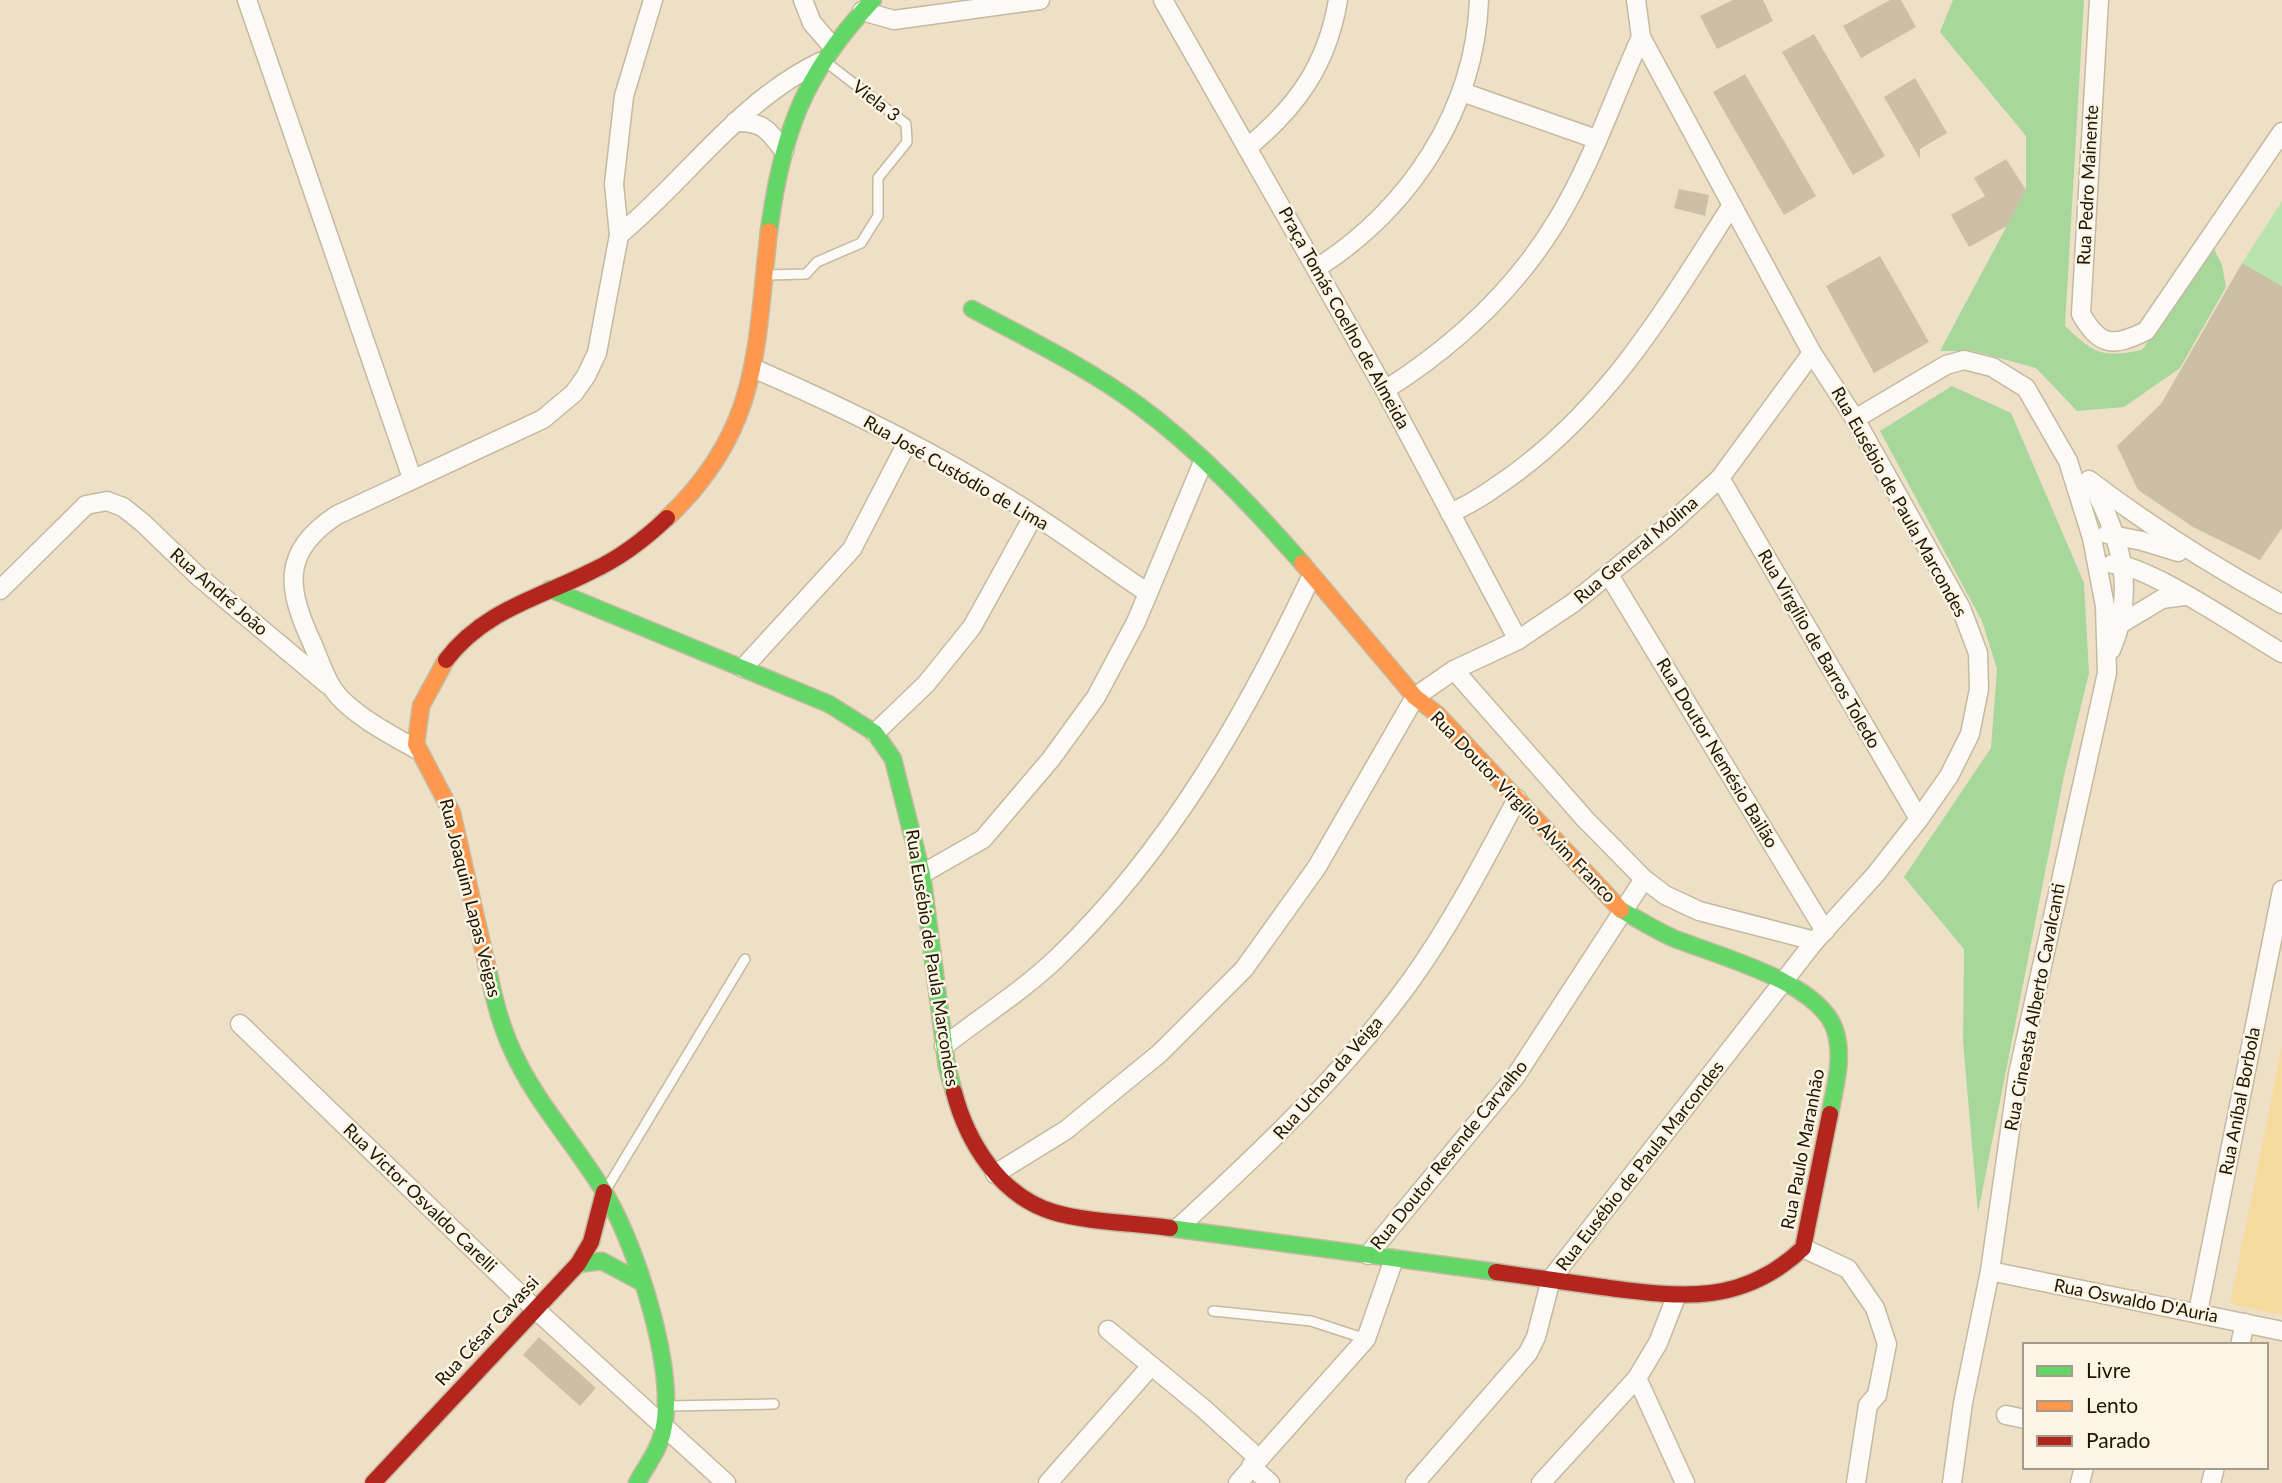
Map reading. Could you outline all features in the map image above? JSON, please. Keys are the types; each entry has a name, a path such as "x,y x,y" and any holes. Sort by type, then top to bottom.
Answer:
{"street":[{"path":"247,0 411,478"},
{"name":"Rua Joaquim Lapas Veigas","path":"637,1483 665,1425 665,1406 661,1364 641,1282 624,1231 604,1192 530,1080 509,1042 492,985 451,810 443,792 416,748 384,730 334,690 294,599 293,578 304,542 315,529 411,478 543,419 574,393 597,353 619,236 614,184 618,128 631,68 653,0"},
{"path":"803,0 828,53"},
{"path":"416,748 419,710 430,682 454,649 495,615 600,568 644,540 677,509 715,466 739,420 755,369 765,275 784,151 802,99 828,53 867,6 894,20 1040,0"},
{"name":"Praça Tomás Coelho de Almeida","path":"1163,0 1385,390 1518,640"},
{"path":"1247,148 1291,105 1316,71 1338,0"},
{"path":"1317,268 1363,236 1415,177 1448,124 1462,92 1478,29 1479,0"},
{"name":"Rua Eusébio de Paula Marcondes","path":"550,589 829,704 875,733 892,759 922,874 944,1046 959,1111 977,1150 995,1174 1028,1199 1052,1212 1551,1279 1820,936 1919,819 1949,776 1970,734 1979,690 1978,653 1961,608 1855,419 1812,353 1640,37 1636,0"},
{"name":"Rua Pedro Mainente","path":"2099,0 2081,314 2091,331 2105,342 2124,342 2146,331 2282,132"},
{"path":"1385,390 1451,342 1515,280 1557,220 1640,37"},
{"path":"619,236 650,210 735,122 793,75 828,53"},
{"path":"1462,92 1596,138"},
{"path":"735,122 753,122 769,132 784,151"},
{"path":"1450,513 1472,504 1527,464 1589,410 1665,312 1731,205"},
{"path":"972,309 1071,361 1159,421 1244,501 1415,697 1317,866 1244,969 1160,1053 1129,1079 1066,1130 995,1174"},
{"name":"Rua General Molina","path":"1415,697 1454,670 1518,640 1609,575 1720,478 1812,353"},
{"name":"Rua Cineasta Alberto Cavalcanti","path":"1855,419 1946,365 1964,360 1979,362 2018,380 2026,388 2068,460 2098,564 2106,616 2108,657"},
{"name":"Rua José Custódio de Lima","path":"755,369 817,396 1034,514 1149,593"},
{"path":"743,668 852,549 907,443"},
{"name":"Rua Cineasta Alberto Cavalcanti","path":"1952,1483 1963,1404 1990,1271 2018,1074 2108,657 2122,623 2123,564 2115,534 2089,480 2068,460"},
{"path":"922,874 983,839 1051,759 1096,697 1149,593 1203,462"},
{"name":"Rua Virgílio de Barros Toledo","path":"1720,478 1919,819"},
{"path":"2089,480 2130,513 2201,560 2282,604"},
{"name":"Rua André João","path":"0,590 86,505 102,501 123,507 198,576 334,690"},
{"path":"875,733 926,684 972,627 1034,514"},
{"path":"2091,535 2115,534 2201,560"},
{"path":"2098,564 2123,564 2155,577 2282,653"},
{"name":"Rua Doutor Nemésio Bailão","path":"1609,575 1820,936"},
{"path":"944,1046 1056,959 1170,830 1244,712 1311,577"},
{"path":"2122,623 2162,599 2184,596"},
{"name":"Rua Doutor Virgílio Alvim Franco","path":"1454,670 1585,819 1644,879 1665,895 1699,911 1820,936"},
{"name":"Rua Doutor Virgílio Alvim Franco","path":"1415,697 1437,715 1621,910 1669,936 1785,982"},
{"name":"Rua Uchoa da Veiga","path":"1179,1227 1268,1146 1349,1060 1413,977 1517,799"},
{"name":"Rua Doutor Resende Carvalho","path":"1368,1255 1515,1077 1621,910 1644,879"},
{"name":"Rua Aníbal Borbola","path":"2198,1312 2282,890"},
{"name":"Rua Paulo Maranhão","path":"1551,1279 1676,1297 1728,1292 1760,1281 1786,1266 1803,1248 1841,1057 1835,1029 1825,1009 1785,982"},
{"name":"Rua Victor Osvaldo Carelli","path":"240,1024 534,1308 726,1483"},
{"name":"Rua César Cavassi","path":"373,1483 578,1264 590,1242 604,1192"},
{"path":"1803,1248 1848,1269 1875,1307 1887,1344 1877,1395 1868,1405 1856,1483"},
{"path":"1238,1483 1366,1339 1394,1259"},
{"path":"578,1264 602,1261 641,1282"},
{"name":"Rua Oswaldo D'Auria","path":"1990,1271 2282,1331"},
{"path":"1415,1483 1528,1353 1536,1337 1551,1279"},
{"path":"1541,1483 1637,1378 1658,1343 1676,1297"},
{"path":"2240,1343 2245,1323"},
{"path":"1108,1330 1204,1409 1255,1462 1270,1483"},
{"path":"1048,1483 1152,1366"},
{"path":"1637,1378 1685,1483"},
{"path":"2006,1415 2023,1419"}],"lane":[{"name":"Viela 3","path":"765,275 806,274 817,262 862,243 878,216 878,178 907,142 906,124 828,53"},
{"path":"604,1192 746,959"},
{"path":"1213,1311 1311,1321 1366,1339"},
{"path":"665,1406 774,1404"}],"shaded area":[{"path":"2282,1046 2282,1315 2230,1304"}],"green space":[{"path":"1953,0 2084,0 2065,326 2099,352 2117,354 2142,350 2214,249 2222,265 2226,287 2180,368 2124,407 2077,411 2036,368 1974,351 1940,351 2026,190 2026,136 1940,32"},
{"path":"2282,201 2282,286 2242,263"},
{"path":"1952,386 2011,413 2084,583 2089,673 2064,776 1978,1213 1963,1042 1964,949 1904,877 1991,748 1997,669 1982,621 1880,431"}],"building":[{"path":"1733,0 1763,0 1773,21 1717,49 1700,16"},
{"path":"1890,0 1901,0 1916,27 1861,58 1843,26"},
{"path":"1814,34 1885,156 1853,175 1782,52"},
{"path":"1745,74 1816,196 1784,215 1713,92"},
{"path":"1915,78 1947,133 1920,149 1920,159 1884,97"},
{"path":"2006,159 2026,190 2007,226 1969,247 1951,215 1985,196 1974,178"},
{"path":"1679,189 1709,195 1705,216 1674,208"},
{"path":"1880,256 1929,342 1874,373 1826,286"},
{"path":"2242,263 2282,286 2282,528 2260,560 2193,527 2138,490 2117,446 2161,404"},
{"path":"539,1337 596,1388 580,1406 523,1355"}],"traffic: fast":[{"path":"769,231 781,163 800,106 829,53 873,0"},
{"path":"972,309 1077,366 1161,422 1224,480 1302,563"},
{"path":"550,589 829,704 875,733 893,759 922,874 947,1067 954,1092"},
{"path":"1621,910 1673,938 1764,972 1809,997 1825,1013 1838,1040 1838,1072 1830,1114"},
{"path":"487,966 499,1015 512,1051 538,1097 606,1195 630,1246 651,1310 659,1344 666,1406 661,1438 637,1483"},
{"path":"1170,1228 1496,1272"},
{"path":"578,1264 602,1261 641,1282"}],"traffic: slow":[{"path":"667,518 698,485 721,452 737,419 748,386 755,351 769,231"},
{"path":"1302,563 1415,697 1437,714 1621,910"},
{"path":"446,660 421,706 416,744 452,813 487,966"}],"traffic: jam":[{"path":"446,660 461,643 495,617 612,560 641,541 667,518"},
{"path":"954,1092 967,1130 977,1148 988,1165 1017,1194 1053,1212 1080,1218 1170,1228"},
{"path":"1496,1272 1630,1291 1683,1295 1732,1289 1756,1280 1780,1267 1803,1248 1830,1114"},
{"path":"373,1483 578,1264 591,1242 604,1192"}]}
